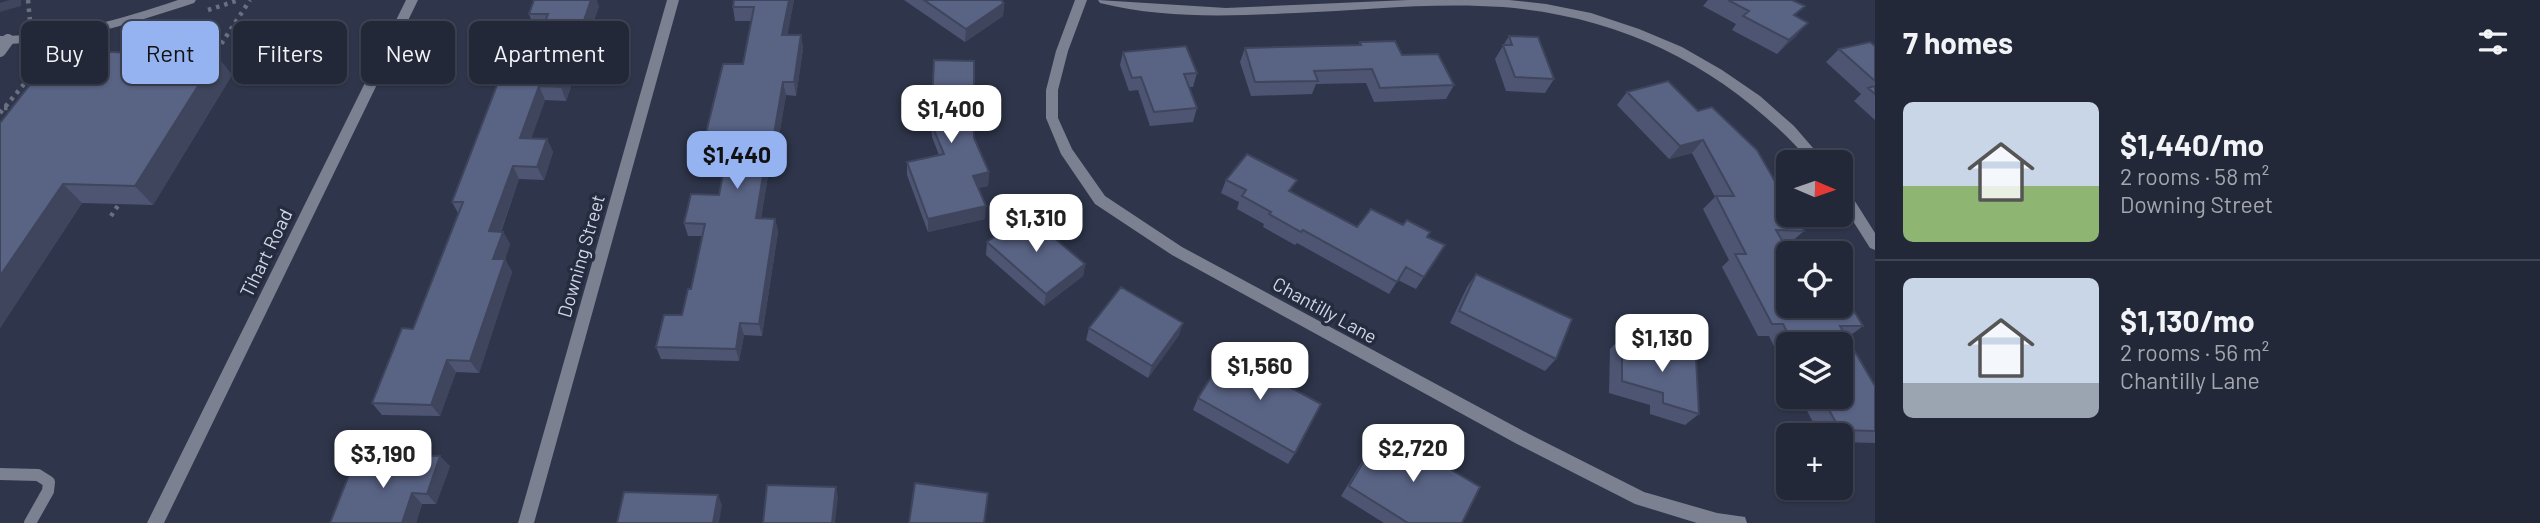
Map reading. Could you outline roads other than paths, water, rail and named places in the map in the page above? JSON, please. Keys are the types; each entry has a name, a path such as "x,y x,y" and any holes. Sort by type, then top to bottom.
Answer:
{"street":[{"path":"4,40 42,39 94,31 190,0"},
{"name":"Tihart Road","path":"155,523 412,0"},
{"name":"Downing Street","path":"526,523 673,0"},
{"name":"Chantilly Lane","path":"1081,0 1055,77 1052,118 1066,151 1100,200 1177,251 1641,499 1717,521 1739,523"},
{"path":"1104,0 1172,11 1501,3 1566,12 1631,31 1692,57 1769,111 1807,150"},
{"path":"1853,210 1875,244"}],"lane":[{"path":"0,51 4,40"},
{"path":"0,474 38,475 49,482 48,491 30,523"}]}
